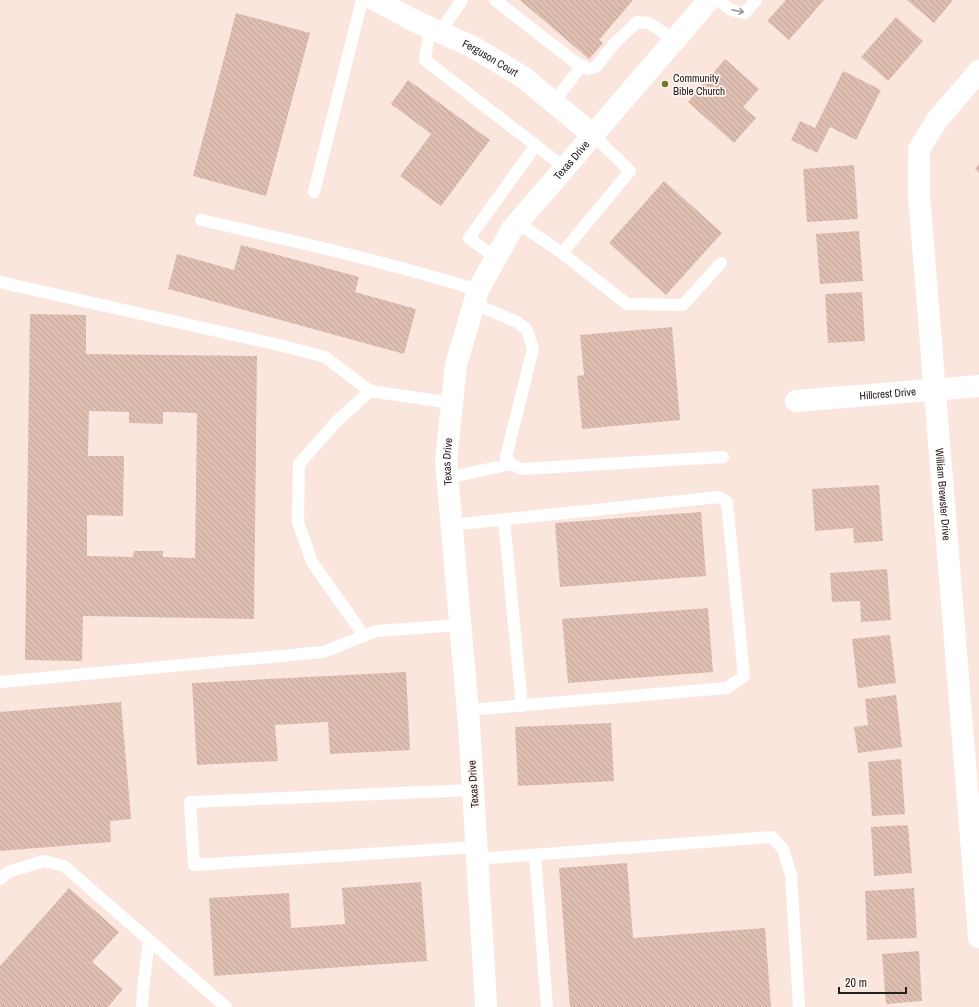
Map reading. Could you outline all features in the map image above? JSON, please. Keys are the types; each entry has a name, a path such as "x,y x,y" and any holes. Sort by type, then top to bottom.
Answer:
{"street":[{"name":"Ferguson Court","path":"375,0 473,47 523,77 592,135"},
{"name":"Texas Drive","path":"486,1007 468,710 446,461 456,365 476,297 512,229 709,0"},
{"name":"William Brewster Drive","path":"979,71 937,120 919,149 919,195 979,937"},
{"name":"Hillcrest Drive","path":"796,401 979,386"}],"lane":[{"path":"314,192 362,0"},
{"path":"462,0 435,30 425,60 565,168"},
{"path":"496,0 572,60 588,70 596,66 613,45 637,22 649,23 675,40"},
{"path":"718,0 730,10 745,13 756,0"},
{"path":"554,102 582,65"},
{"path":"562,253 630,171 592,135"},
{"path":"496,258 469,238 536,146"},
{"path":"201,220 327,249 430,276 476,297 517,322 527,330 533,349 506,457 511,464 521,469 723,457"},
{"path":"518,223 562,253 627,304 682,305 721,263"},
{"path":"0,282 279,345 325,357 370,391 452,403"},
{"path":"364,636 312,562 298,522 299,464 336,422 370,391"},
{"path":"447,478 511,464"},
{"path":"451,525 719,497 727,502 744,676 727,688 468,710"},
{"path":"504,520 522,706"},
{"path":"0,682 323,652 376,631 460,626"},
{"path":"473,790 190,802 194,865 477,853 535,855 772,837 783,849 791,875 799,1007"},
{"path":"535,855 546,1007"},
{"path":"0,879 8,872 44,861 64,866 226,1007"},
{"path":"142,1007 149,940"}],"building":[{"path":"520,0 633,0 599,40 603,43 589,59"},
{"path":"786,0 824,0 789,40 767,21"},
{"path":"907,0 953,0 934,23"},
{"path":"236,13 310,33 266,196 193,176"},
{"path":"896,17 923,41 888,81 861,57"},
{"path":"725,59 759,89 743,107 756,118 734,143 688,102"},
{"path":"843,71 881,90 856,140 830,127 817,153 791,140 800,121 815,128"},
{"path":"408,80 490,140 441,206 400,176 431,134 391,104"},
{"path":"979,164 979,173 975,169"},
{"path":"854,165 858,219 807,222 803,169"},
{"path":"664,181 722,233 666,295 609,243"},
{"path":"859,231 863,281 820,284 816,234"},
{"path":"241,245 359,277 355,292 416,309 404,354 168,289 177,254 234,270"},
{"path":"862,292 865,341 828,343 825,294"},
{"path":"30,314 86,315 86,354 257,356 254,619 83,616 82,661 25,660","holes":["89,411 129,412 129,423 163,424 163,412 197,413 195,558 163,557 163,551 134,551 133,557 87,556 87,515 123,516 124,456 88,456"]},
{"path":"672,327 680,420 582,429 577,376 584,375 580,335"},
{"path":"879,485 883,541 854,543 853,528 815,531 812,489"},
{"path":"701,512 706,576 560,587 555,523"},
{"path":"887,569 891,620 861,622 860,601 832,602 830,573"},
{"path":"708,608 713,672 568,683 562,619"},
{"path":"890,635 896,683 858,688 852,639"},
{"path":"406,672 410,750 330,754 328,722 275,725 278,761 197,765 192,683"},
{"path":"896,695 902,747 858,753 854,727 868,725 865,699"},
{"path":"121,702 131,819 110,821 111,842 0,851 0,712"},
{"path":"611,723 614,781 518,786 515,727"},
{"path":"901,759 905,814 872,816 868,762"},
{"path":"908,825 912,873 874,876 871,827"},
{"path":"627,863 633,938 765,928 771,1007 570,1007 559,868"},
{"path":"421,882 427,961 214,976 209,898 289,893 291,928 345,924 342,888"},
{"path":"69,888 119,932 92,962 123,989 108,1007 0,1007 0,966"},
{"path":"914,888 917,938 867,940 865,891"},
{"path":"919,951 922,1001 886,1004 882,954"}],"place":[{"name":"Community Bible Church","path":"665,84"}]}
